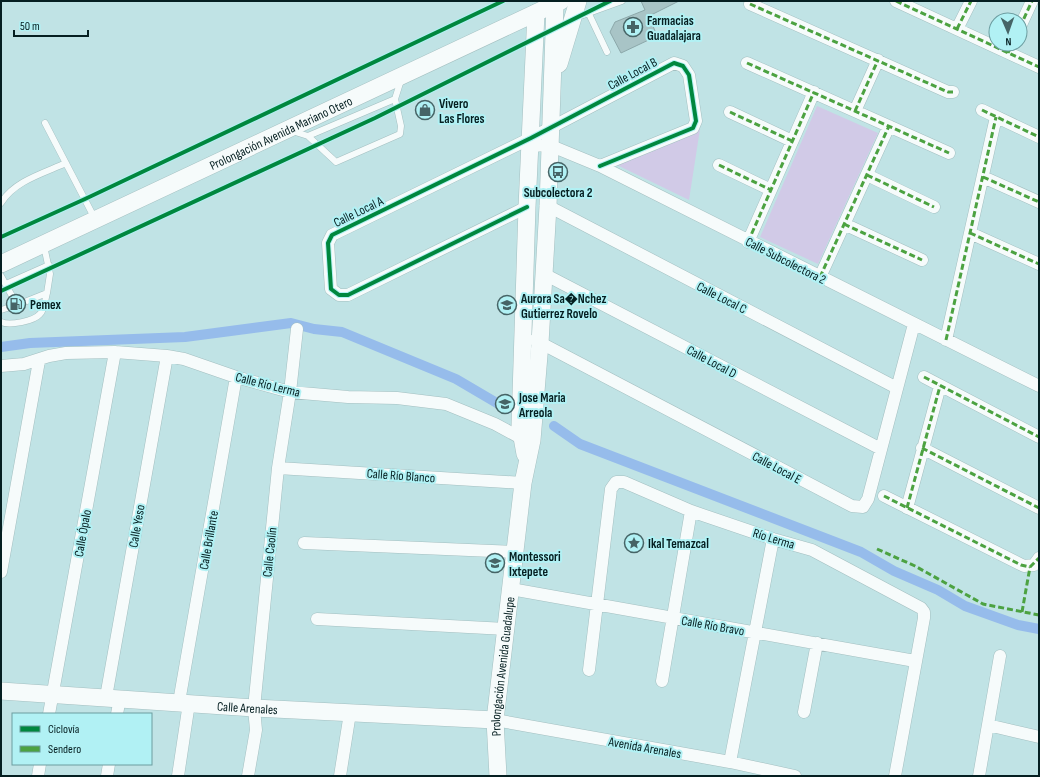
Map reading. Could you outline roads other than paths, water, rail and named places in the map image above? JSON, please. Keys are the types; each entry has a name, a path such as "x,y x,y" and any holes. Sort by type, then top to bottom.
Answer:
{"main road":[{"path":"552,89 578,1"},
{"name":"Prolongación Avenida Mariano Otero","path":"1,264 402,77 558,2"},
{"name":"Prolongación Avenida Guadalupe","path":"527,439 540,343 548,206 549,144 558,2"},
{"name":"Prolongación Avenida Guadalupe","path":"498,776 495,720 526,462 527,439 524,335 527,207 536,13"},
{"path":"507,27 517,27 526,32 535,45"},
{"name":"Calle Arenales","path":"1,691 52,694 114,703 184,703 495,720"}],"street":[{"path":"957,29 971,1"},
{"path":"1027,12 1032,1"},
{"path":"904,2 957,29 988,40"},
{"path":"750,4 948,92 954,92"},
{"path":"1016,52 1039,67"},
{"path":"855,111 878,60"},
{"name":"Calle Local B","path":"531,142 550,128 674,63 683,66 689,75 696,121 693,128 600,166"},
{"path":"747,63 949,153"},
{"path":"748,242 814,92"},
{"path":"982,110 1039,137"},
{"path":"730,112 792,141"},
{"path":"946,340 996,117"},
{"path":"820,278 889,126"},
{"name":"Calle Subcolectora 2","path":"531,142 549,144 600,166 748,242 1039,386"},
{"name":"Calle Local A","path":"527,207 348,295 338,295 331,289 328,243 332,235 531,142"},
{"path":"719,165 771,190"},
{"path":"866,176 934,207"},
{"path":"983,177 1039,202"},
{"name":"Calle Local C","path":"548,206 897,388"},
{"path":"844,224 922,260"},
{"path":"970,233 1039,264"},
{"name":"Calle Local D","path":"544,274 881,449"},
{"name":"Calle Local E","path":"524,335 852,506 863,506 868,499 914,324"},
{"name":"Calle Caolín","path":"248,776 256,730 254,708 278,468 290,392 297,329"},
{"name":"Calle Río Lerma","path":"1,366 13,366 39,361 50,356 66,353 115,352 166,356 202,364 236,377 290,392 348,397 397,398 434,401 468,412 527,439"},
{"name":"Calle Ópalo","path":"49,713 115,352"},
{"name":"Calle Yeso","path":"114,703 166,356"},
{"path":"1,572 39,361"},
{"path":"924,376 940,386 1039,437"},
{"name":"Calle Brillante","path":"178,776 184,703 236,377"},
{"path":"907,508 940,386"},
{"path":"922,448 1039,508"},
{"name":"Calle Río Blanco","path":"278,468 523,483"},
{"name":"Río Lerma","path":"597,605 611,489 616,482 624,482 691,511 773,539 812,550 921,608 924,612 915,661"},
{"path":"884,496 1021,565 1034,565 1039,558"},
{"path":"662,681 691,511"},
{"path":"730,762 773,539"},
{"path":"304,542 515,552"},
{"name":"Calle Río Bravo","path":"511,589 915,661"},
{"path":"589,670 597,605"},
{"path":"318,619 506,629"},
{"path":"804,712 817,643"},
{"path":"980,776 1000,656"},
{"path":"895,776 915,661"},
{"path":"340,776 350,712"},
{"name":"Avenida Arenales","path":"495,720 730,762 795,776"},
{"path":"988,725 1039,737"},
{"path":"38,776 40,765"},
{"path":"107,776 109,765"}],"lane":[{"path":"572,19 622,1"},
{"path":"589,14 607,52"},
{"path":"288,130 308,136 333,160 339,162 400,134 401,126 395,99 402,77"},
{"path":"308,136 395,99"},
{"path":"45,124 96,220"},
{"path":"1,203 4,197 16,186 66,163"},
{"path":"1,322 8,325 14,324 40,315 47,293 50,274 44,244"},
{"path":"6,284 49,265"},
{"path":"1,276 17,305"},
{"path":"1,310 47,293"}],"waterway":[{"path":"1,347 30,343 185,337 291,323 314,329 342,332 456,379 507,409"},
{"path":"554,426 580,444 861,552 894,571 938,590 965,606 1018,625 1039,629"}],"place":[{"name":"Farmacias Guadalajara","path":"633,27"},
{"name":"Vivero Las Flores","path":"425,110"},
{"name":"Subcolectora 2","path":"558,172"},
{"name":"Pemex","path":"16,304"},
{"name":"Aurora Sa�Nchez Gutierrez Rovelo","path":"507,305"},
{"name":"Jose Maria Arreola","path":"505,404"},
{"name":"Ikal Temazcal","path":"634,543"},
{"name":"Montessori Ixtepete","path":"495,563"}]}
